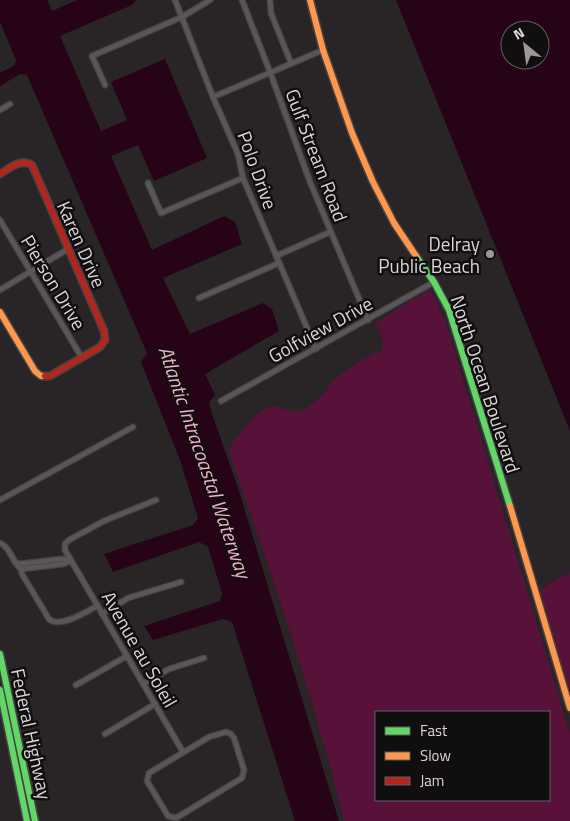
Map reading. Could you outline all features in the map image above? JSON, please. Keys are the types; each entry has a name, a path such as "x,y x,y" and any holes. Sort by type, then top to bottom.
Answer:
{"main road":[{"name":"North Ocean Boulevard","path":"310,0 322,50 354,139 380,197 405,241 434,282 449,310 510,505 570,708"},
{"name":"Karen Drive","path":"0,174 21,162 28,162 32,165 104,331 105,340 100,347 82,358"},
{"path":"0,312 34,371 41,376 50,376 82,358"},
{"name":"Federal Highway","path":"0,654 3,689 28,821"},
{"name":"Federal Highway","path":"3,689 35,821"}],"street":[{"name":"Polo Drive","path":"175,0 213,97 238,154 243,178 316,348"},
{"path":"105,85 92,56 182,17 210,0"},
{"name":"Gulf Stream Road","path":"242,0 310,182 368,320"},
{"path":"270,0 271,13 291,64"},
{"path":"213,97 322,50"},
{"path":"0,110 10,104"},
{"path":"148,184 161,214 243,178"},
{"name":"Pierson Drive","path":"0,220 82,358"},
{"path":"276,256 330,232"},
{"path":"0,290 68,249"},
{"path":"199,298 279,263"},
{"name":"Golfview Drive","path":"221,401 434,282"},
{"path":"0,500 132,427"},
{"path":"71,561 65,547 69,540 104,521 156,500"},
{"path":"0,542 6,547 14,562 21,569 48,619 53,623 82,615 97,606"},
{"path":"14,562 19,564 62,559 71,561"},
{"path":"21,569 63,564 71,561"},
{"name":"Avenue au Soleil","path":"71,561 183,752"},
{"path":"102,614 128,598 181,582"},
{"path":"76,685 127,656"},
{"path":"143,684 169,669 204,658"},
{"path":"105,734 155,704"},
{"path":"228,732 234,738 244,773 240,780 173,818 166,814 147,778 151,771 183,752 209,737 228,732"}],"shaded area":[{"path":"430,289 446,323 570,734 570,821 344,821 306,681 229,452 231,445 256,414 267,408 277,406 290,411 304,411 324,393 334,379 362,360 382,350 383,341 375,323"},
{"path":"570,572 570,694 540,592 547,585"}],"water":[{"name":"Atlantic Intracoastal Waterway","path":"0,0 47,0 52,11 77,0 136,0 132,5 60,36 101,131 127,120 111,82 165,59 207,158 154,181 138,145 111,156 152,250 224,216 235,222 242,244 163,278 190,334 263,303 272,309 279,331 205,374 215,395 209,402 211,411 239,491 339,821 295,821 232,622 223,619 153,640 144,626 220,601 222,593 208,547 199,542 113,572 104,554 193,525 198,518 180,460 141,362 147,353 27,75 20,74 0,86 0,73 15,65 16,60 0,22"},
{"path":"396,0 570,0 570,431"}],"traffic: fast":[{"path":"416,256 434,282 449,310 510,506"},
{"path":"0,654 35,821"},
{"path":"0,690 27,821"}],"traffic: slow":[{"path":"310,0 323,50 352,133 373,182 394,223 416,256"},
{"path":"0,312 35,371 41,376 45,376"},
{"path":"510,506 570,708"}],"traffic: jam":[{"path":"0,174 20,163 32,165 104,331 105,340 100,347 50,376 45,376"}],"place":[{"name":"Delray Public Beach","path":"490,254"}]}
